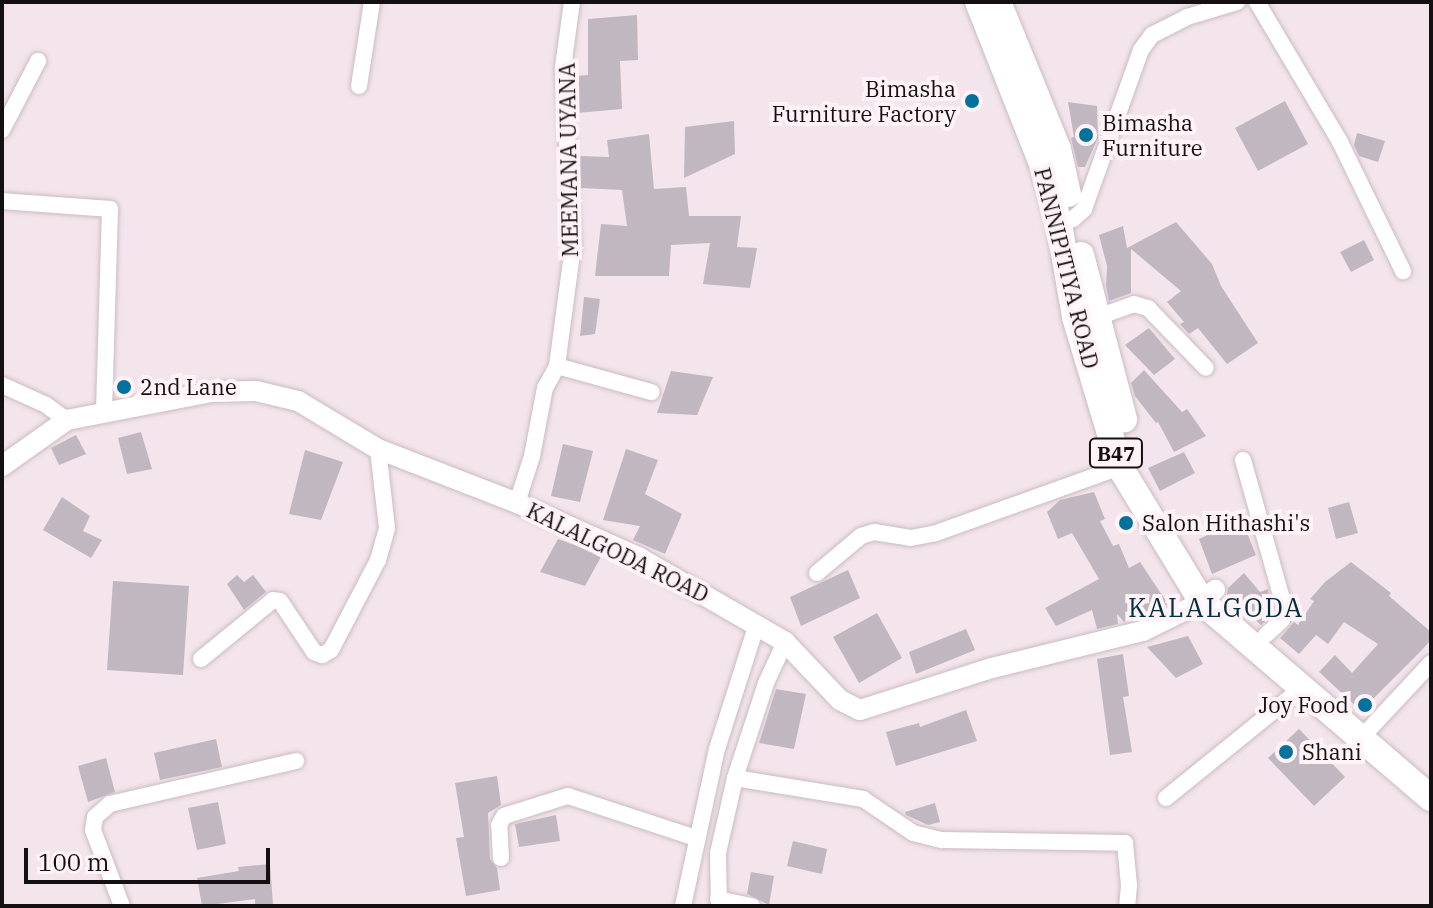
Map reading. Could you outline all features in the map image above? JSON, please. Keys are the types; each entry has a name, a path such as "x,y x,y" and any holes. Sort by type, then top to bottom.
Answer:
{"main road":[{"name":"PANNIPITIYA ROAD","path":"978,2 1066,222 1136,461 1209,596 1266,635 1429,787"},
{"name":"PANNIPITIYA ROAD","path":"998,2 1058,149 1075,317 1120,467 1209,596 1303,687 1367,731"}],"street":[{"path":"359,86 372,2"},
{"name":"MEEMANA UYANA","path":"517,503 532,456 545,388 557,366 573,246 563,67 572,2"},
{"path":"1066,222 1084,209 1141,50 1152,35 1187,17 1237,2"},
{"path":"1257,2 1340,142 1403,271"},
{"path":"2,130 38,61"},
{"path":"2,201 110,209 104,412"},
{"path":"1095,318 1134,304 1148,308 1206,368"},
{"path":"557,366 651,392"},
{"path":"2,385 46,405 67,420"},
{"name":"KALALGODA ROAD","path":"2,466 67,420 211,392 256,391 298,401 378,449 517,503 638,557 785,642 840,700 860,710 992,668 1143,631 1209,596"},
{"path":"201,659 273,600 280,601 314,652 322,655 331,650 378,560 387,528 378,449"},
{"path":"1243,460 1284,606 1282,620 1266,635"},
{"path":"817,573 861,536 874,532 911,538 936,533 1120,467"},
{"path":"683,906 717,749 757,624"},
{"path":"752,906 719,903 718,853 735,778 766,683 785,642"},
{"path":"1367,731 1431,663"},
{"path":"1166,798 1303,687"},
{"path":"122,906 93,830 95,817 110,804 296,761"},
{"path":"735,778 863,799 913,833 942,840 1125,843 1129,885 1127,906"},
{"path":"501,858 499,825 504,816 568,796 696,838"}],"building":[{"path":"637,15 638,60 620,61 622,109 577,113 575,76 588,75 588,19"},
{"path":"1285,101 1308,144 1258,171 1235,128"},
{"path":"1068,102 1097,106 1098,138 1085,167 1078,167 1071,138 1074,137"},
{"path":"734,121 735,154 684,178 685,127"},
{"path":"1357,133 1385,141 1378,162 1359,156 1354,145"},
{"path":"649,134 654,189 686,187 689,216 741,216 737,247 757,248 750,288 703,284 710,243 671,245 669,276 595,276 601,224 627,226 622,190 581,188 579,156 609,157 607,140"},
{"path":"1176,222 1212,264 1221,286 1258,343 1227,364 1198,328 1189,334 1180,324 1184,322 1167,302 1181,291 1131,249 1131,293 1109,301 1107,266 1099,235 1123,226 1127,248"},
{"path":"1364,240 1374,260 1351,272 1340,252"},
{"path":"584,297 600,299 595,334 580,336"},
{"path":"1149,328 1175,359 1154,375 1125,345"},
{"path":"1144,370 1182,412 1187,409 1206,436 1174,452 1158,422 1135,396 1131,383"},
{"path":"671,371 713,377 697,415 657,413"},
{"path":"141,432 152,469 127,474 118,438"},
{"path":"76,435 86,454 59,465 51,448"},
{"path":"563,444 593,451 580,502 551,496"},
{"path":"626,449 658,460 645,494 682,514 665,554 633,540 640,526 603,520"},
{"path":"305,450 343,462 321,520 289,514"},
{"path":"1184,452 1195,473 1160,491 1148,468"},
{"path":"1094,492 1105,519 1100,521 1113,546 1119,544 1129,568 1140,562 1168,604 1124,622 1117,614 1118,624 1097,629 1092,610 1056,626 1045,608 1099,579 1072,533 1058,539 1047,512 1060,500"},
{"path":"62,497 90,516 83,531 102,540 91,558 43,530"},
{"path":"1349,502 1358,533 1336,539 1328,508"},
{"path":"1225,527 1229,535 1245,528 1256,555 1212,574 1199,539"},
{"path":"558,539 602,555 585,586 540,572"},
{"path":"1351,562 1391,593 1389,596 1431,632 1431,640 1361,711 1319,672 1335,655 1352,673 1378,644 1344,622 1328,644 1316,635 1299,654 1280,638 1294,622 1298,625 1314,601 1310,599 1325,582"},
{"path":"848,570 860,598 801,626 790,597"},
{"path":"1244,573 1260,592 1268,589 1272,615 1261,625 1227,595 1228,588"},
{"path":"237,575 244,582 253,575 266,592 244,610 227,584"},
{"path":"113,581 189,586 183,675 107,670"},
{"path":"877,613 902,658 859,683 833,637"},
{"path":"966,629 975,650 916,674 909,652"},
{"path":"1188,636 1203,664 1176,678 1147,647"},
{"path":"1123,654 1129,696 1123,697 1132,752 1110,755 1097,659"},
{"path":"776,689 806,694 794,749 759,743"},
{"path":"966,710 977,741 896,766 886,732 919,723 920,727"},
{"path":"1299,729 1345,777 1314,806 1268,758"},
{"path":"216,739 222,767 160,780 154,753"},
{"path":"106,758 115,792 88,802 78,766"},
{"path":"497,776 501,805 488,813 490,859 497,868 500,890 466,896 456,838 464,837 455,783"},
{"path":"218,802 226,844 197,850 188,808"},
{"path":"935,803 940,822 928,825 906,815 905,812"},
{"path":"556,815 560,841 519,847 515,824"},
{"path":"793,841 827,849 822,874 787,866"},
{"path":"270,864 273,904 255,905 255,899 202,906 197,878 239,871 238,867"},
{"path":"751,872 774,876 769,905 747,894"}],"place":[{"name":"Bimasha Furniture Factory","path":"972,101"},
{"name":"Bimasha Furniture","path":"1086,135"},
{"name":"2nd Lane","path":"124,387"},
{"name":"Salon Hithashi's","path":"1126,523"},
{"name":"Joy Food","path":"1365,705"},
{"name":"Shani","path":"1286,752"}],"district":[{"name":"KALALGODA","path":"1216,608"}]}
